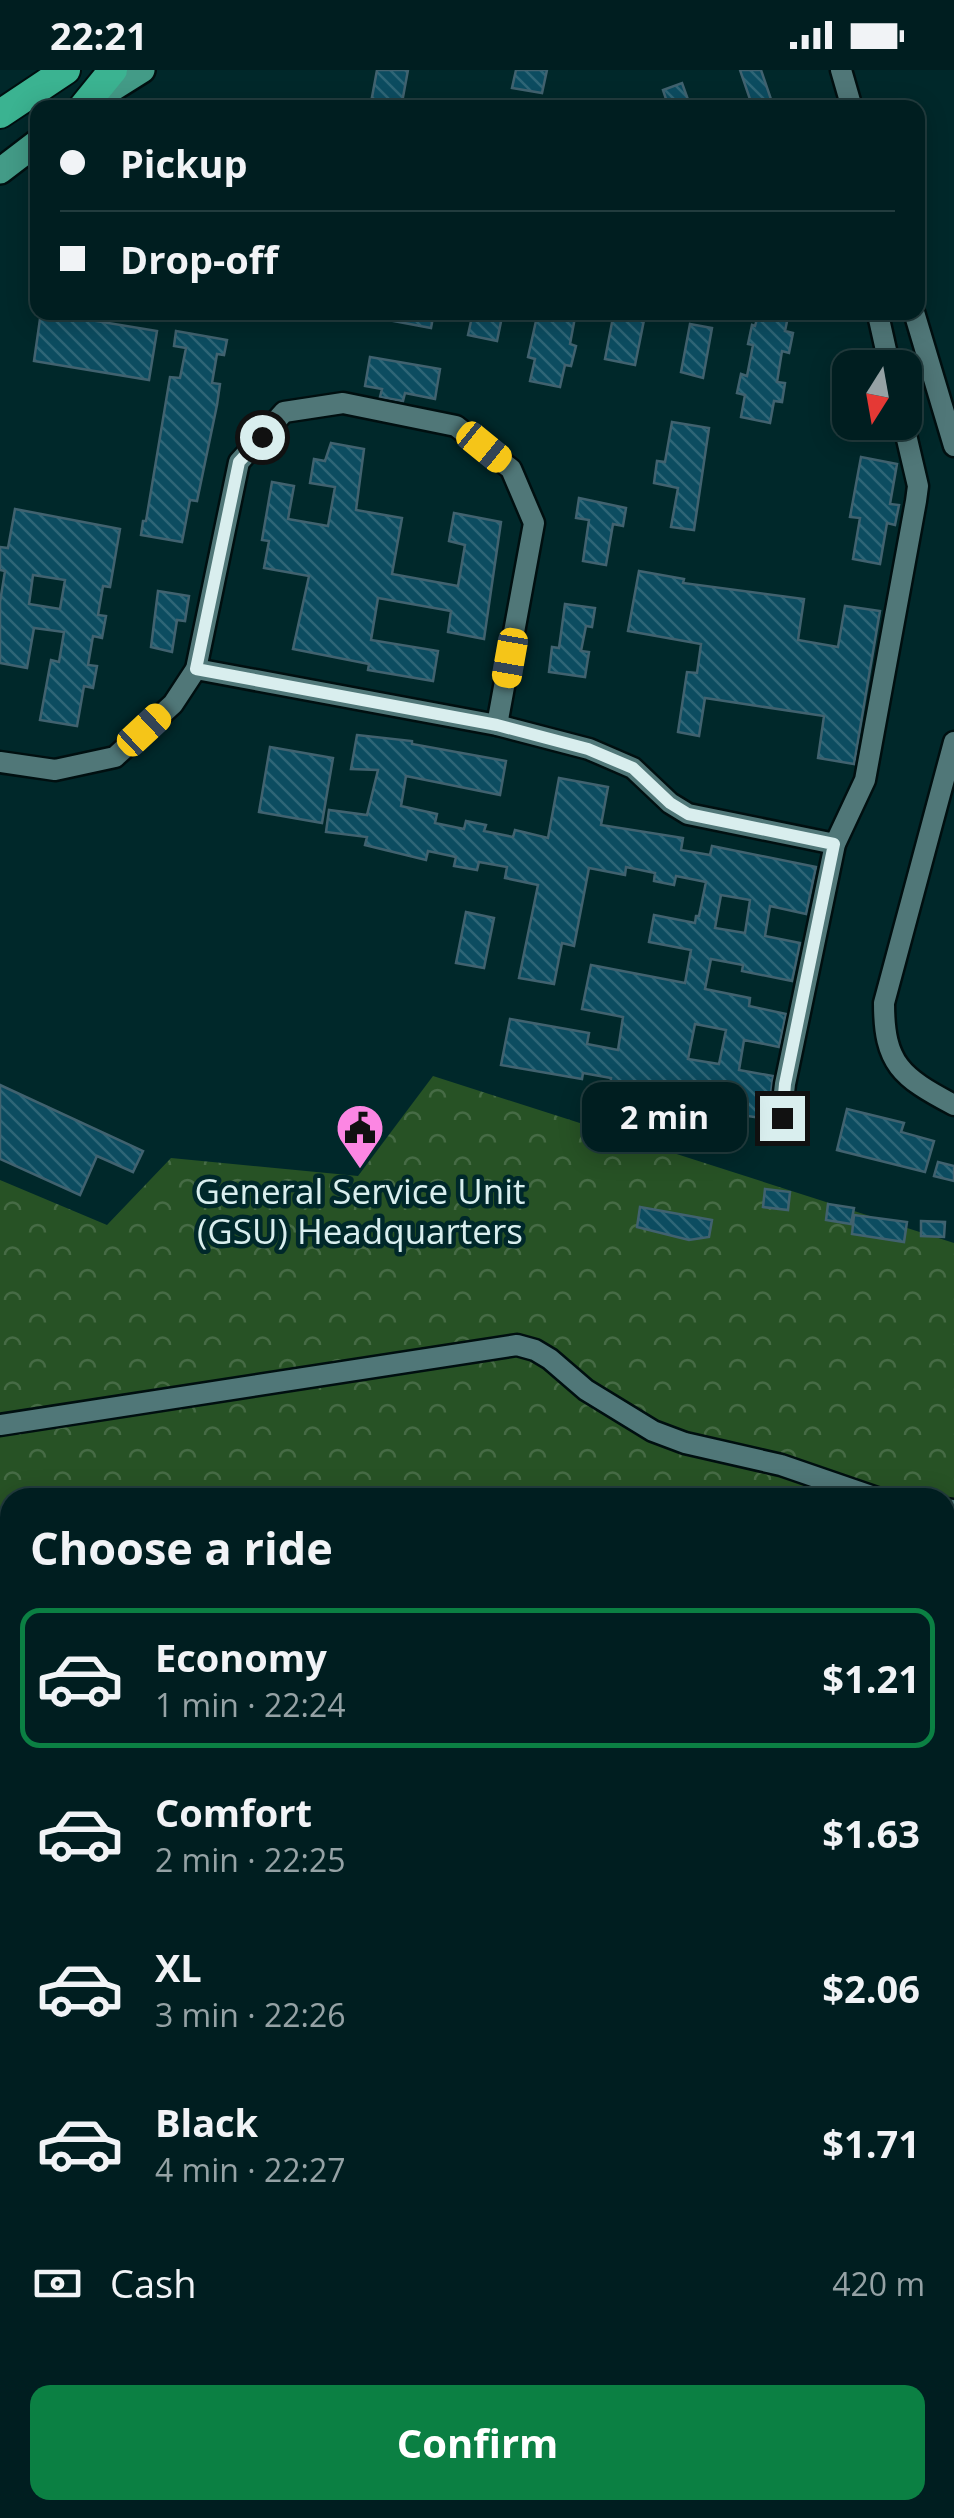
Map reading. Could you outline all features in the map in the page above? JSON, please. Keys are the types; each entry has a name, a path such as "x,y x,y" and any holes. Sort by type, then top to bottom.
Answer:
{"highway":[{"path":"0,114 66,70"},
{"path":"88,100 112,70"}],"main road":[{"path":"95,100 142,70"},
{"path":"0,171 30,148"}],"street":[{"path":"841,70 850,100"},
{"path":"879,320 886,350"},
{"path":"916,320 954,446"},
{"path":"0,762 55,770 116,757 173,704 196,669 239,462 284,412 342,402 456,426 510,469 534,523 497,725"},
{"path":"782,1118 785,1084 834,844 864,780 916,502 918,486 907,440"},
{"path":"196,669 497,725 613,757 633,768 670,803 688,814 834,844"},
{"path":"954,742 884,1003 886,1047 900,1069 954,1106"},
{"path":"0,1425 516,1345 550,1358 586,1390 654,1431 685,1443 781,1465 848,1488"}],"green space":[{"path":"433,1076 954,1243 954,1488 0,1488 0,1180 107,1225 171,1158 358,1176"}],"building":[{"path":"377,70 408,70 402,100 371,100"},
{"path":"516,70 547,70 542,93 512,88"},
{"path":"740,70 761,70 771,100 750,100"},
{"path":"682,83 688,100 666,100 663,90"},
{"path":"40,320 90,320 157,331 149,380 34,361"},
{"path":"388,320 432,320 431,328"},
{"path":"471,320 501,320 497,341 468,335"},
{"path":"536,320 574,320 570,344 576,346 571,366 565,365 560,387 530,381 535,359 528,357"},
{"path":"612,320 644,320 635,365 605,359"},
{"path":"757,320 787,320 785,331 793,333 789,353 782,351 777,382 785,383 782,402 774,401 770,423 741,417 745,395 737,393 741,374 747,376 753,345 748,344 752,325"},
{"path":"690,324 712,328 703,378 681,372"},
{"path":"176,331 227,340 224,355 217,354 212,383 220,384 217,405 197,501 190,500 182,542 141,535 170,377 180,378 186,348 174,346"},
{"path":"370,357 440,369 435,399 405,393 403,401 380,397 382,389 365,386"},
{"path":"672,422 709,428 694,530 671,527 678,488 654,483 657,461 665,462"},
{"path":"331,443 364,449 356,510 402,518 392,574 458,586 465,545 449,541 454,513 501,522 484,639 448,632 451,611 378,598 371,640 438,651 433,681 368,670 369,664 293,649 309,576 264,568 269,541 262,540 272,482 294,486 288,519 328,526 335,487 310,483 314,459 325,461"},
{"path":"861,457 897,464 890,504 899,505 895,525 887,523 880,564 853,559 860,518 850,517"},
{"path":"579,498 626,508 623,526 613,524 606,565 583,561 589,520 576,518"},
{"path":"15,509 120,529 110,587 103,586 98,615 106,616 102,638 93,636 88,665 97,666 93,688 84,686 77,726 40,720 51,660 59,662 64,632 34,628 27,668 0,663 0,602 5,571 0,570 0,547 8,548","holes":["33,575 65,580 60,609 29,604"]},
{"path":"639,571 684,579 683,583 804,599 798,640 838,647 845,606 880,611 854,764 818,758 824,716 705,698 699,736 678,732 687,672 697,673 701,644 628,631"},
{"path":"158,591 189,596 185,621 177,620 172,652 151,647"},
{"path":"565,604 595,608 592,627 586,626 581,651 589,652 585,677 549,672 552,647 559,648"},
{"path":"357,735 412,741 506,761 500,795 406,776 401,806 437,814 435,823 464,829 466,821 486,825 484,831 513,837 515,830 548,838 559,778 608,787 601,825 683,838 681,850 710,855 712,846 816,867 806,914 770,906 765,936 800,943 792,981 742,971 743,965 711,959 705,989 750,998 749,1006 786,1014 779,1047 744,1040 739,1070 773,1076 768,1119 709,1110 711,1099 682,1095 681,1102 659,1099 660,1089 632,1085 631,1091 610,1087 611,1078 583,1073 582,1079 501,1065 510,1019 589,1033 587,1044 618,1050 623,1017 582,1009 591,965 685,983 691,950 649,942 654,915 695,923 706,882 676,876 674,885 654,881 655,873 626,867 625,875 589,868 574,946 562,943 554,984 519,978 538,885 505,878 507,867 479,862 477,870 454,866 456,857 428,851 426,860 365,845 367,837 326,832 329,810 367,815 378,770 351,769","holes":["721,895 750,900 745,933 715,928","695,1024 726,1030 719,1064 688,1059"]},
{"path":"270,747 333,758 322,823 259,812"},
{"path":"466,912 494,918 484,968 456,963"},
{"path":"0,1085 143,1151 133,1172 97,1156 80,1195 0,1159"},
{"path":"847,1109 904,1123 901,1132 934,1141 925,1172 837,1150"},
{"path":"938,1162 954,1166 954,1181 934,1176"},
{"path":"765,1189 790,1192 788,1210 763,1207"},
{"path":"828,1204 854,1208 851,1224 826,1220"},
{"path":"640,1207 712,1220 709,1237 689,1240 637,1227"},
{"path":"854,1215 907,1222 904,1242 852,1234"},
{"path":"921,1221 945,1222 944,1237 921,1236"}],"place":[{"name":"General Service Unit (GSU) Headquarters","path":"360,1170"}],"route":[{"path":"262,437 239,462 196,669 497,725 588,749 633,768 670,803 688,814 834,844 785,1084 782,1118"}]}
